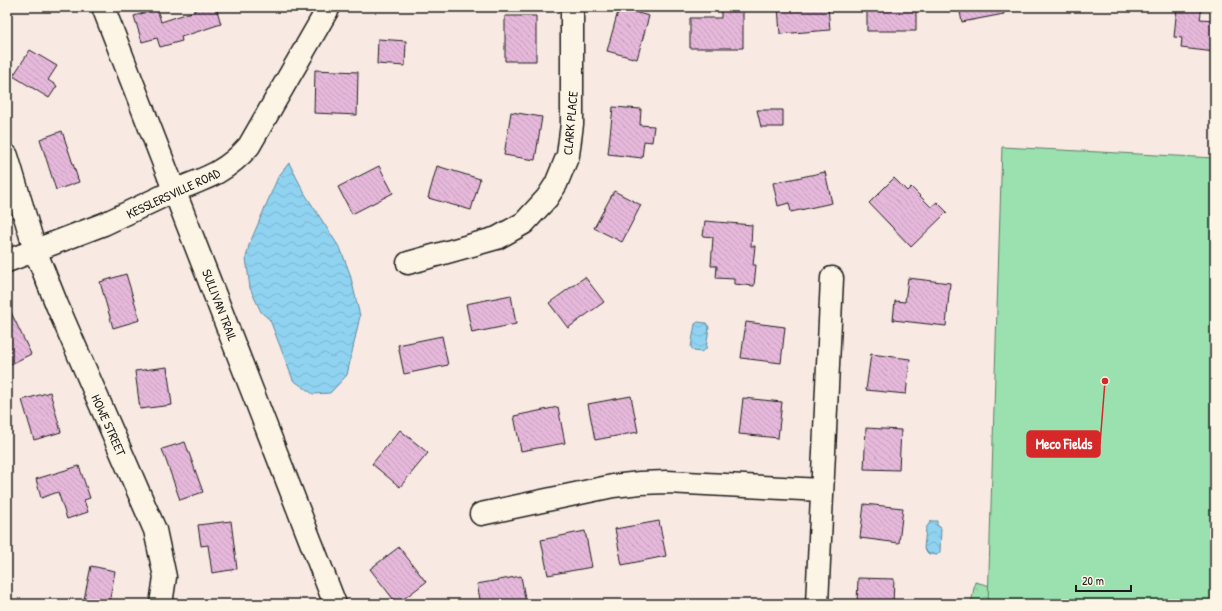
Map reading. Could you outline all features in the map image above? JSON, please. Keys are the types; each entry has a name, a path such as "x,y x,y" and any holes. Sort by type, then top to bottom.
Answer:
{"street":[{"name":"SULLIVAN TRAIL","path":"103,7 176,190 335,604"},
{"name":"KESSLERSVILLE ROAD","path":"7,261 104,224 176,190 218,173 236,160 249,146 329,7"},
{"name":"CLARK PLACE","path":"408,263 497,238 524,223 547,198 556,184 568,155 572,124 572,7"},
{"name":"HOWE STREET","path":"7,156 35,250 57,305 155,530 165,577 161,604"},
{"path":"817,604 832,278"},
{"path":"480,514 613,486 640,483 667,482 822,490"}],"green space":[{"path":"1002,147 1215,158 1215,604 988,604"},
{"path":"975,582 1010,591 1009,604 971,604"}],"water":[{"path":"289,163 305,194 341,250 350,274 360,316 347,375 330,393 313,394 293,380 270,320 261,312 250,288 246,258 249,245 278,177"},
{"path":"698,322 706,323 709,327 706,349 701,352 694,351 691,347 695,324"},
{"path":"931,521 937,521 937,525 941,528 940,552 937,555 929,554 924,549 926,528"}],"building":[{"path":"194,7 216,7 221,24 181,37 182,41 160,47 157,38 142,42 134,16 157,9 161,22 195,11"},
{"path":"721,7 743,7 743,48 690,48 690,18 721,18"},
{"path":"778,7 828,7 830,30 780,34"},
{"path":"867,7 916,7 916,31 867,31"},
{"path":"959,7 1003,7 1004,14 962,22"},
{"path":"1177,7 1202,7 1200,19 1215,20 1215,52 1181,48 1182,38 1174,37"},
{"path":"619,8 649,16 637,59 607,51"},
{"path":"505,16 536,16 536,61 505,61"},
{"path":"378,39 406,41 405,66 377,64"},
{"path":"30,50 57,66 48,80 57,86 49,98 13,76"},
{"path":"315,70 358,72 357,115 314,113"},
{"path":"613,107 641,109 640,125 654,126 652,142 644,141 642,158 608,154"},
{"path":"757,110 783,110 783,127 761,127"},
{"path":"511,112 542,117 535,160 504,155"},
{"path":"62,131 79,182 56,190 40,139"},
{"path":"379,166 393,193 352,214 338,187"},
{"path":"437,166 480,179 471,210 428,198"},
{"path":"825,172 832,203 791,212 789,203 778,206 773,183"},
{"path":"894,178 907,191 911,187 931,207 937,202 947,212 911,247 869,203"},
{"path":"614,191 641,205 622,242 594,228"},
{"path":"705,221 752,225 751,246 755,246 753,265 756,265 754,286 734,284 734,279 716,278 717,266 711,266 713,237 703,236"},
{"path":"126,274 140,320 113,328 100,282"},
{"path":"585,277 604,302 568,328 549,303"},
{"path":"908,278 950,283 946,326 893,320 895,301 905,302"},
{"path":"511,295 516,324 472,333 466,304"},
{"path":"7,304 31,354 7,366"},
{"path":"746,322 785,327 781,363 741,358"},
{"path":"442,336 448,365 404,374 398,345"},
{"path":"871,354 910,359 906,394 866,390"},
{"path":"167,367 172,405 140,409 135,371"},
{"path":"50,392 61,432 34,440 22,400"},
{"path":"631,396 638,432 595,440 588,404"},
{"path":"743,398 782,402 778,438 739,434"},
{"path":"558,407 565,443 521,451 514,416"},
{"path":"866,428 901,430 899,470 864,469"},
{"path":"400,430 428,453 400,487 372,464"},
{"path":"185,442 203,492 180,500 162,449"},
{"path":"79,466 90,498 84,500 88,512 67,519 58,492 41,498 36,479"},
{"path":"864,504 903,508 899,543 860,538"},
{"path":"231,521 237,569 212,573 208,545 201,546 198,525"},
{"path":"659,521 666,556 622,565 615,529"},
{"path":"585,531 592,567 548,575 541,540"},
{"path":"399,547 426,582 397,604 370,569"},
{"path":"91,566 115,571 109,604 83,604"},
{"path":"521,576 526,604 481,604 477,584"},
{"path":"858,578 894,579 893,604 857,604"}],"place":[{"name":"Meco Fields","path":"1105,381"}]}
